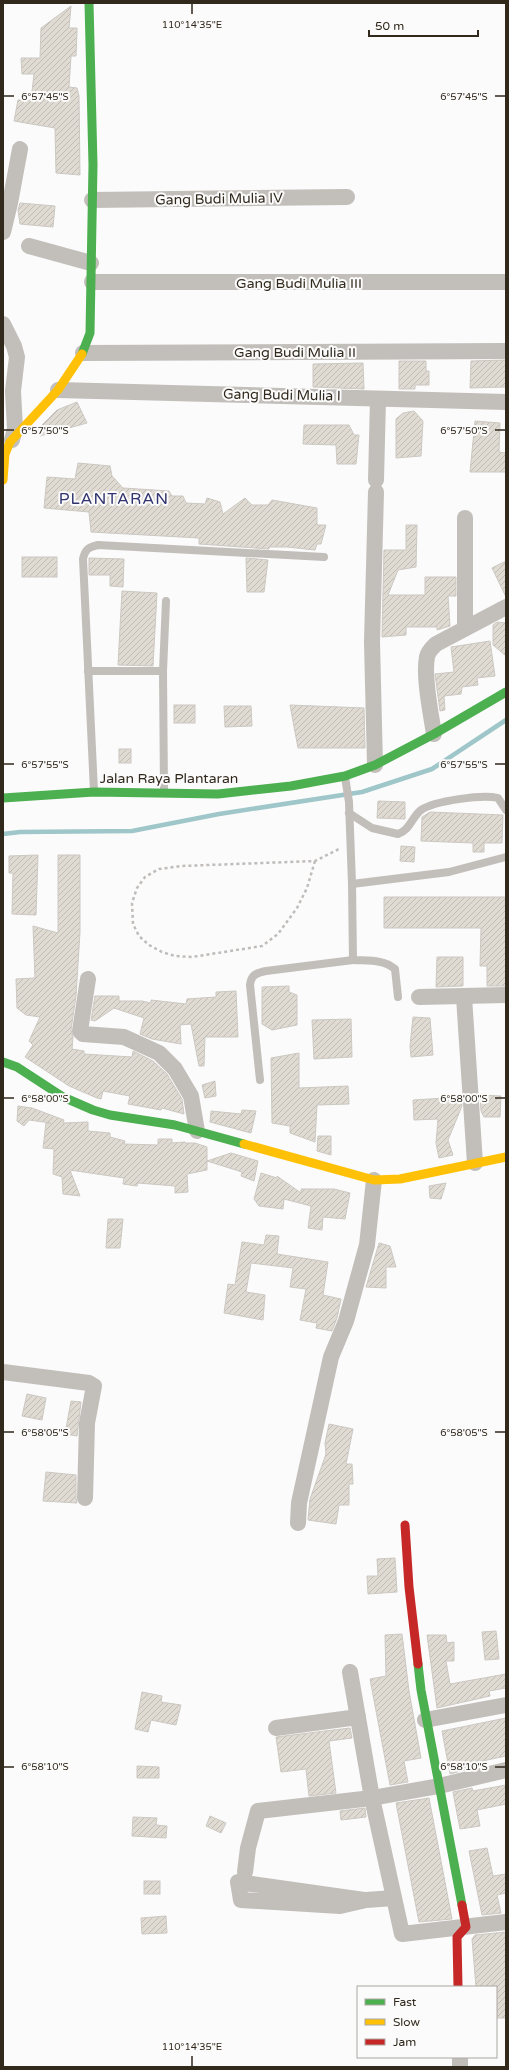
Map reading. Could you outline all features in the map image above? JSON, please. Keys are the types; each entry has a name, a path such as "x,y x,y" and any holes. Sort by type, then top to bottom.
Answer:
{"street":[{"path":"12,440 58,390 83,353 90,332 92,282 92,82 89,3"},
{"path":"3,232 9,173 20,148"},
{"name":"Gang Budi Mulia IV","path":"92,200 347,197"},
{"path":"29,246 91,263"},
{"name":"Gang Budi Mulia III","path":"92,282 506,282"},
{"path":"3,324 14,346 17,357 13,391 15,428 12,440 3,457 3,480"},
{"name":"Gang Budi Mulia II","path":"83,353 506,351"},
{"name":"Gang Budi Mulia I","path":"58,390 506,402"},
{"path":"375,765 372,642 378,399"},
{"path":"465,518 465,628"},
{"path":"434,734 430,712 427,657 430,650 436,644 506,607"},
{"name":"Jalan Raya Plantaran","path":"3,798 94,792 218,794 291,786 345,776 375,765 434,734 506,692"},
{"path":"88,979 80,1031 83,1034 124,1037 159,1053 174,1069 191,1096 197,1131"},
{"path":"419,997 506,995"},
{"path":"464,997 475,1163"},
{"path":"3,1062 17,1067 82,1107 110,1115 175,1125 374,1180 400,1179 506,1157"},
{"path":"298,1523 299,1503 330,1357 346,1321 367,1245 374,1180"},
{"path":"3,1372 89,1383 93,1385 93,1398 87,1423 85,1498"},
{"path":"405,1525 409,1586 426,1720 466,1927"},
{"path":"350,1672 372,1798 402,1934 506,1922"},
{"path":"426,1720 506,1705"},
{"path":"276,1728 358,1717"},
{"path":"245,1872 248,1848 258,1811 372,1798 439,1786 506,1770"},
{"path":"364,1900 238,1882 241,1900 340,1906 364,1900 394,1898"},
{"path":"458,1986 457,1937 466,1927"}],"lane":[{"path":"94,792 83,559 84,552 89,547 98,545 324,556"},
{"path":"164,793 164,671 166,600"},
{"path":"88,671 164,671"},
{"path":"345,776 349,802 353,960"},
{"path":"349,813 372,828 398,834 407,829 423,809 468,797 498,798 506,810"},
{"path":"352,884 449,872 506,857"},
{"path":"260,1080 250,985 250,978 256,973 353,960 373,961 391,965 395,969 398,997"}],"path":[{"path":"315,861 307,888 297,908 278,934 262,946 192,956 174,956 149,945 139,936 133,924 132,903 137,888 145,877 159,870 182,866 315,861 350,844"}],"building":[{"path":"71,6 69,28 77,28 77,33 76,56 71,56 69,87 77,88 79,96 80,175 56,173 55,128 14,121 18,100 31,100 34,74 22,74 21,58 40,58 41,28"},
{"path":"20,203 55,206 53,227 20,224 18,210"},
{"path":"506,360 506,387 470,388 471,361"},
{"path":"399,361 426,361 426,371 429,371 429,385 415,385 415,389 399,389"},
{"path":"363,363 364,389 313,387 313,364"},
{"path":"77,402 87,423 40,436 38,429 57,410"},
{"path":"414,411 423,421 421,456 396,458 396,419 403,413"},
{"path":"475,421 500,423 499,452 506,453 506,472 470,472"},
{"path":"304,425 349,425 354,435 359,435 356,464 337,464 336,445 303,444"},
{"path":"78,463 110,466 112,476 123,488 169,491 172,496 183,496 186,503 205,504 207,498 220,502 223,514 245,498 252,505 268,505 272,500 317,508 317,525 326,525 321,544 317,544 315,550 287,547 269,547 269,549 199,544 199,538 91,532 89,512 44,508 47,477 75,479"},
{"path":"406,525 417,525 416,567 398,570 388,595 425,595 425,577 456,577 456,596 448,596 450,626 437,630 437,627 406,627 406,635 382,637 384,550 406,550"},
{"path":"22,557 57,557 57,577 22,577"},
{"path":"89,558 124,559 123,587 110,586 110,575 89,575"},
{"path":"246,558 268,560 264,592 247,592"},
{"path":"506,561 506,597 492,568"},
{"path":"122,591 157,593 153,666 118,665"},
{"path":"497,622 506,623 506,656 493,645 493,625"},
{"path":"490,641 495,676 477,678 478,685 462,687 461,694 444,696 445,710 440,711 435,674 454,672 451,647"},
{"path":"174,705 195,705 195,723 174,723"},
{"path":"290,705 364,708 365,748 298,748"},
{"path":"224,706 251,706 252,726 225,727"},
{"path":"119,749 131,749 131,763 119,763"},
{"path":"378,801 405,802 405,819 377,818"},
{"path":"430,812 503,815 502,843 484,843 484,852 473,852 473,843 421,841 422,817"},
{"path":"401,846 415,847 414,862 400,861"},
{"path":"38,855 36,915 12,914 13,873 9,873 9,856"},
{"path":"58,855 80,855 80,932 76,996 71,1030 73,1037 72,1049 84,1051 84,1054 132,1057 133,1051 153,1061 167,1074 182,1099 184,1114 162,1108 161,1110 128,1104 130,1096 103,1091 101,1099 97,1098 69,1086 25,1057 33,1045 29,1041 40,1017 26,1015 17,1008 16,979 35,978 33,926 58,933"},
{"path":"384,897 506,897 506,986 487,986 487,966 480,966 481,928 384,928"},
{"path":"437,957 463,957 463,986 436,987"},
{"path":"289,986 289,992 297,995 297,1025 272,1030 262,1024 262,987"},
{"path":"236,991 238,1037 205,1037 204,1066 199,1066 191,1024 180,1025 181,1044 152,1039 140,1034 144,1018 114,1008 95,1021 91,1020 95,996 119,996 119,1001 142,1001 151,1003 151,1000 186,1004 187,999 216,997 216,992"},
{"path":"413,1017 430,1018 433,1055 411,1057 410,1046"},
{"path":"351,1019 352,1057 314,1059 312,1020"},
{"path":"299,1053 299,1088 348,1086 349,1104 317,1105 315,1142 290,1133 290,1126 272,1123 271,1058"},
{"path":"215,1081 216,1096 205,1098 202,1085"},
{"path":"480,1095 501,1096 500,1117 484,1117 481,1111"},
{"path":"461,1097 462,1106 448,1140 453,1155 439,1158 436,1143 438,1119 414,1120 413,1100"},
{"path":"18,1106 32,1108 64,1120 63,1123 88,1122 88,1131 110,1133 110,1137 125,1141 124,1144 158,1145 158,1139 172,1139 172,1143 195,1143 207,1147 207,1170 187,1174 188,1192 175,1193 175,1186 138,1183 137,1186 123,1184 124,1178 70,1170 80,1196 63,1194 62,1177 53,1174 54,1149 43,1148 46,1123 51,1123 29,1120 24,1126 17,1121"},
{"path":"242,1110 256,1111 251,1133 210,1122 211,1111 241,1114"},
{"path":"318,1136 331,1136 331,1155 317,1151"},
{"path":"231,1153 258,1161 254,1181 241,1176 242,1172 207,1161"},
{"path":"261,1173 277,1178 277,1176 301,1193 301,1189 334,1189 350,1193 345,1219 323,1217 322,1230 308,1228 311,1206 284,1199 283,1209 259,1206 254,1199"},
{"path":"446,1183 441,1199 430,1198 429,1186"},
{"path":"108,1219 123,1219 120,1248 106,1248"},
{"path":"266,1235 279,1236 277,1254 328,1262 323,1295 341,1299 337,1318 332,1331 316,1328 317,1323 300,1320 306,1289 290,1287 293,1268 251,1263 246,1292 265,1295 263,1320 224,1313 228,1284 235,1285 242,1242 264,1245"},
{"path":"379,1243 390,1246 396,1267 386,1267 386,1288 366,1287"},
{"path":"27,1394 46,1398 42,1420 22,1416"},
{"path":"71,1401 81,1402 77,1436 65,1434"},
{"path":"329,1424 353,1429 346,1464 352,1464 353,1484 349,1484 349,1505 339,1505 336,1524 308,1520 310,1499 326,1454 325,1443"},
{"path":"46,1472 76,1475 77,1503 43,1501"},
{"path":"395,1558 397,1592 368,1594 367,1576 378,1576 377,1559"},
{"path":"496,1631 499,1659 485,1660 482,1632"},
{"path":"402,1634 409,1691 421,1758 404,1761 408,1782 390,1785 370,1679 386,1676 385,1635"},
{"path":"427,1635 446,1635 447,1643 454,1642 454,1661 446,1661 450,1684 506,1674 506,1688 489,1691 490,1696 437,1708"},
{"path":"142,1692 162,1696 161,1702 181,1705 176,1725 151,1720 148,1732 135,1729"},
{"path":"506,1718 506,1756 468,1764 469,1769 450,1774 442,1731"},
{"path":"350,1728 352,1738 329,1741 336,1793 309,1796 306,1769 281,1772 276,1737"},
{"path":"137,1766 159,1767 159,1778 137,1778"},
{"path":"506,1785 506,1804 477,1810 480,1826 460,1829 453,1792 472,1788 473,1791"},
{"path":"429,1798 452,1919 419,1922 396,1803"},
{"path":"365,1808 366,1817 341,1820 340,1811"},
{"path":"210,1816 226,1823 221,1833 206,1826"},
{"path":"133,1817 157,1818 156,1825 167,1826 166,1838 132,1836"},
{"path":"487,1848 493,1876 506,1874 506,1893 497,1895 501,1913 482,1915 469,1851"},
{"path":"144,1881 160,1881 160,1894 144,1894"},
{"path":"166,1916 167,1933 142,1934 141,1918"},
{"path":"506,1932 506,2018 497,2018 497,1986 476,1986 472,1939 475,1935"}],"waterway":[{"path":"3,834 20,832 132,831 219,814 362,792 432,769 506,720"}],"traffic: fast":[{"path":"82,354 90,333 93,165 89,3"},
{"path":"3,798 94,792 218,794 291,786 345,776 375,765 434,734 506,692"},
{"path":"3,1062 17,1067 63,1097 93,1110 110,1115 175,1125 244,1144"},
{"path":"418,1664 421,1690 462,1905"}],"traffic: slow":[{"path":"3,480 5,454 10,442 58,390 82,354"},
{"path":"244,1144 374,1180 400,1179 506,1157"}],"traffic: jam":[{"path":"405,1525 409,1587 418,1664"},
{"path":"458,1986 457,1937 466,1927 462,1905"}],"district":[{"name":"PLANTARAN","path":"114,499"}]}
